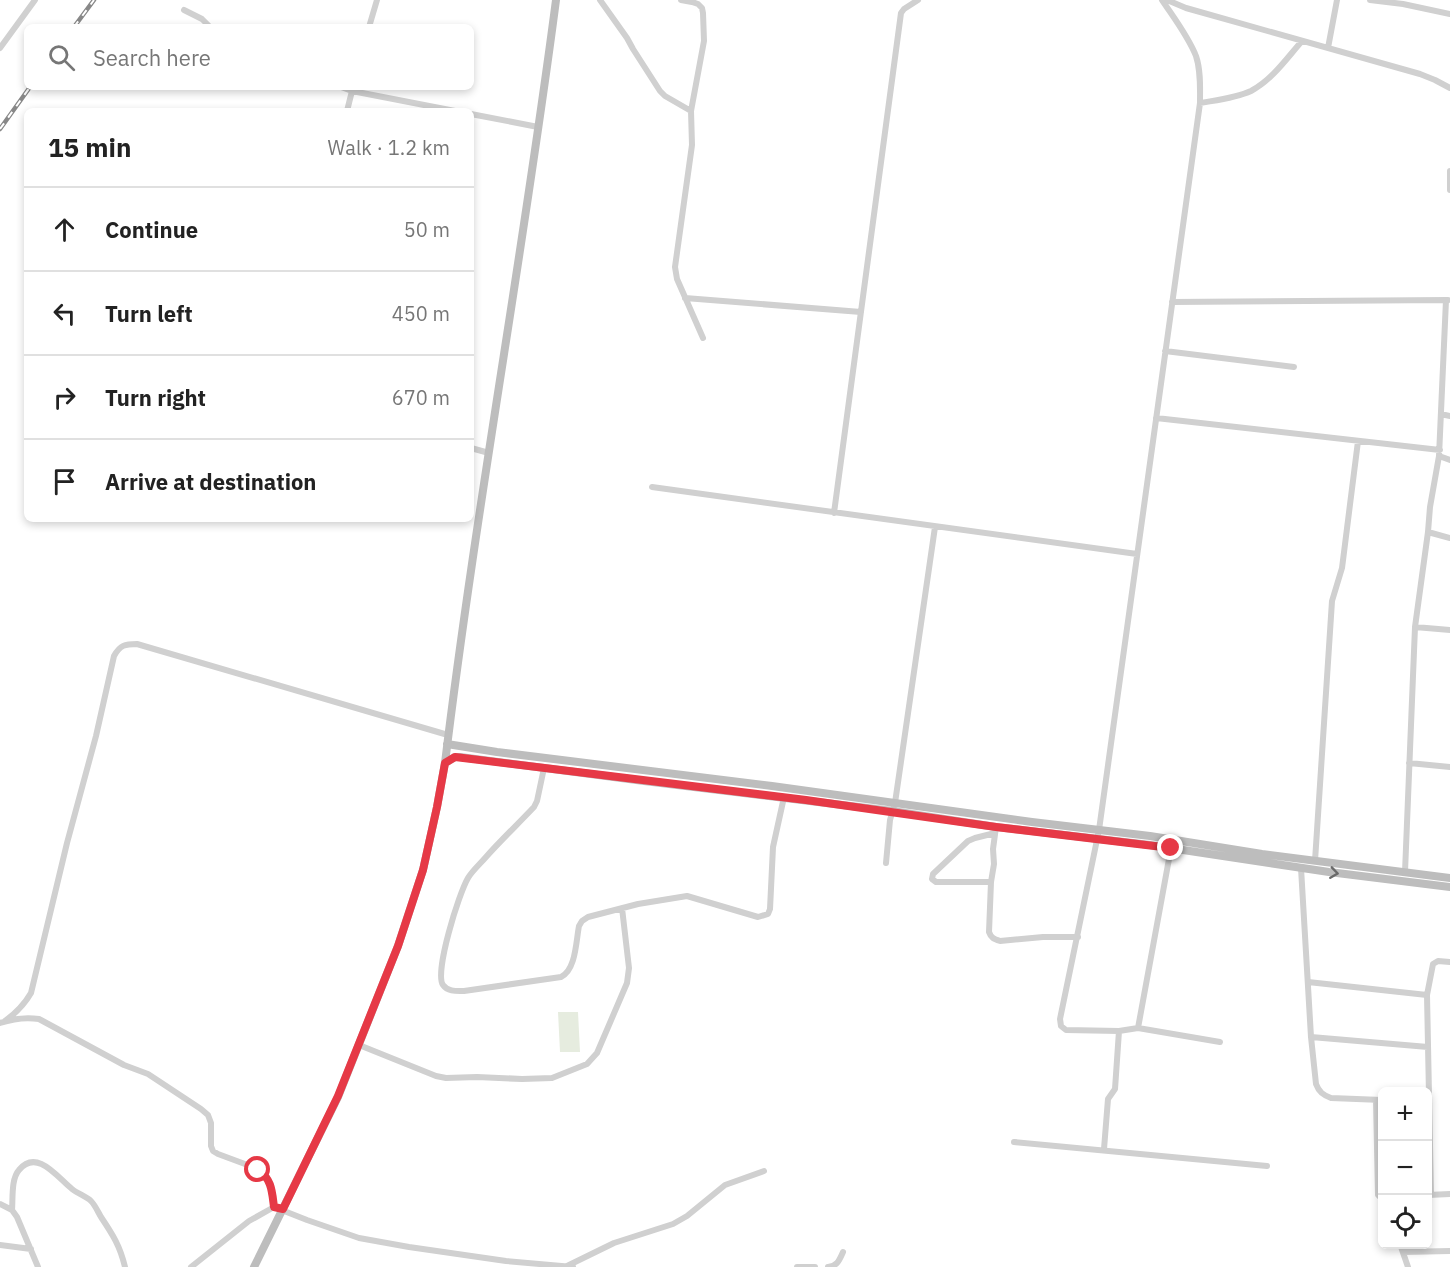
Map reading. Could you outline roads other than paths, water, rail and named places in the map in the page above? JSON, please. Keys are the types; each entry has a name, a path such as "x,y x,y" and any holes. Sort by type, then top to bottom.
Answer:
{"street":[{"path":"0,48 35,0"},
{"path":"370,24 377,0"},
{"path":"254,1267 279,1208 338,1096 398,946 423,870 445,763 556,0"},
{"path":"600,0 660,91 691,111"},
{"path":"681,0 698,4 702,8 703,48 691,111 692,145 675,267 677,279 703,338"},
{"path":"834,513 901,13 918,0"},
{"path":"1162,0 1196,57 1200,76 1200,103 1098,834 1060,1019 1061,1026 1066,1030 1119,1031 1138,1028 1220,1042"},
{"path":"1167,0 1186,8 1420,74 1450,88"},
{"path":"1328,48 1337,0"},
{"path":"1370,0 1450,14"},
{"path":"1176,21 1186,8"},
{"path":"184,10 207,24"},
{"path":"1200,103 1249,92 1270,77 1302,41"},
{"path":"348,108 352,90"},
{"path":"357,90 441,108"},
{"path":"474,115 538,127"},
{"path":"1450,171 1450,190"},
{"path":"685,298 861,312"},
{"path":"1172,302 1448,301 1447,369 1439,453 1415,627 1405,872"},
{"path":"1165,351 1294,367"},
{"path":"1441,414 1450,416"},
{"path":"1156,418 1358,441 1439,453 1450,460"},
{"path":"1315,861 1332,601 1342,568 1358,441"},
{"path":"474,449 489,453"},
{"path":"652,487 1137,555"},
{"path":"886,863 935,527"},
{"path":"1428,532 1450,538"},
{"path":"1415,627 1450,630"},
{"path":"2,1022 16,1012 31,993 114,656 119,647 126,644 137,644 497,752 772,786 893,807 995,830 1150,836 1315,861 1450,878"},
{"path":"445,763 455,757 460,757 784,797 893,807 1098,834 1301,868 1450,887"},
{"path":"1409,763 1450,767"},
{"path":"544,768 534,807 468,877 462,890 447,939 440,976 445,988 452,991 465,991 567,975 572,965 579,926 582,921 588,917 622,908 687,896 758,917 768,914 773,847 784,797"},
{"path":"995,830 989,932 991,936 1000,940 1029,937 1078,937"},
{"path":"991,882 936,882 932,879 933,874 968,842 995,830"},
{"path":"1138,1028 1171,848"},
{"path":"1301,868 1316,1084 1318,1090 1331,1098 1378,1100"},
{"path":"359,1045 446,1078 552,1078 587,1064 597,1053 627,983 629,968 622,908"},
{"path":"1428,1087 1427,995 1432,964 1438,961 1450,962"},
{"path":"1308,982 1427,995"},
{"path":"2,1022 39,1019 124,1065 157,1078 208,1115 211,1123 213,1151 253,1167 267,1177 279,1208"},
{"path":"1104,1149 1108,1099 1115,1089 1119,1031"},
{"path":"1311,1037 1428,1047"},
{"path":"1378,1195 1379,1141"},
{"path":"1014,1142 1267,1166"},
{"path":"12,1210 14,1177 25,1165 40,1162 51,1169 70,1188 92,1202 116,1240 125,1267"},
{"path":"191,1267 249,1221 279,1208 359,1238 506,1261 570,1266 614,1243 673,1224 687,1216 725,1185 764,1171"},
{"path":"1432,1195 1450,1194"},
{"path":"0,1204 12,1210 21,1223 38,1267"},
{"path":"0,1245 31,1249"},
{"path":"1401,1249 1408,1267"},
{"path":"1402,1252 1450,1251"},
{"path":"828,1267 838,1263 843,1252"},
{"path":"797,1267 814,1267"}],"railway":[{"path":"76,24 94,0"},
{"path":"0,129 28,90"}]}
